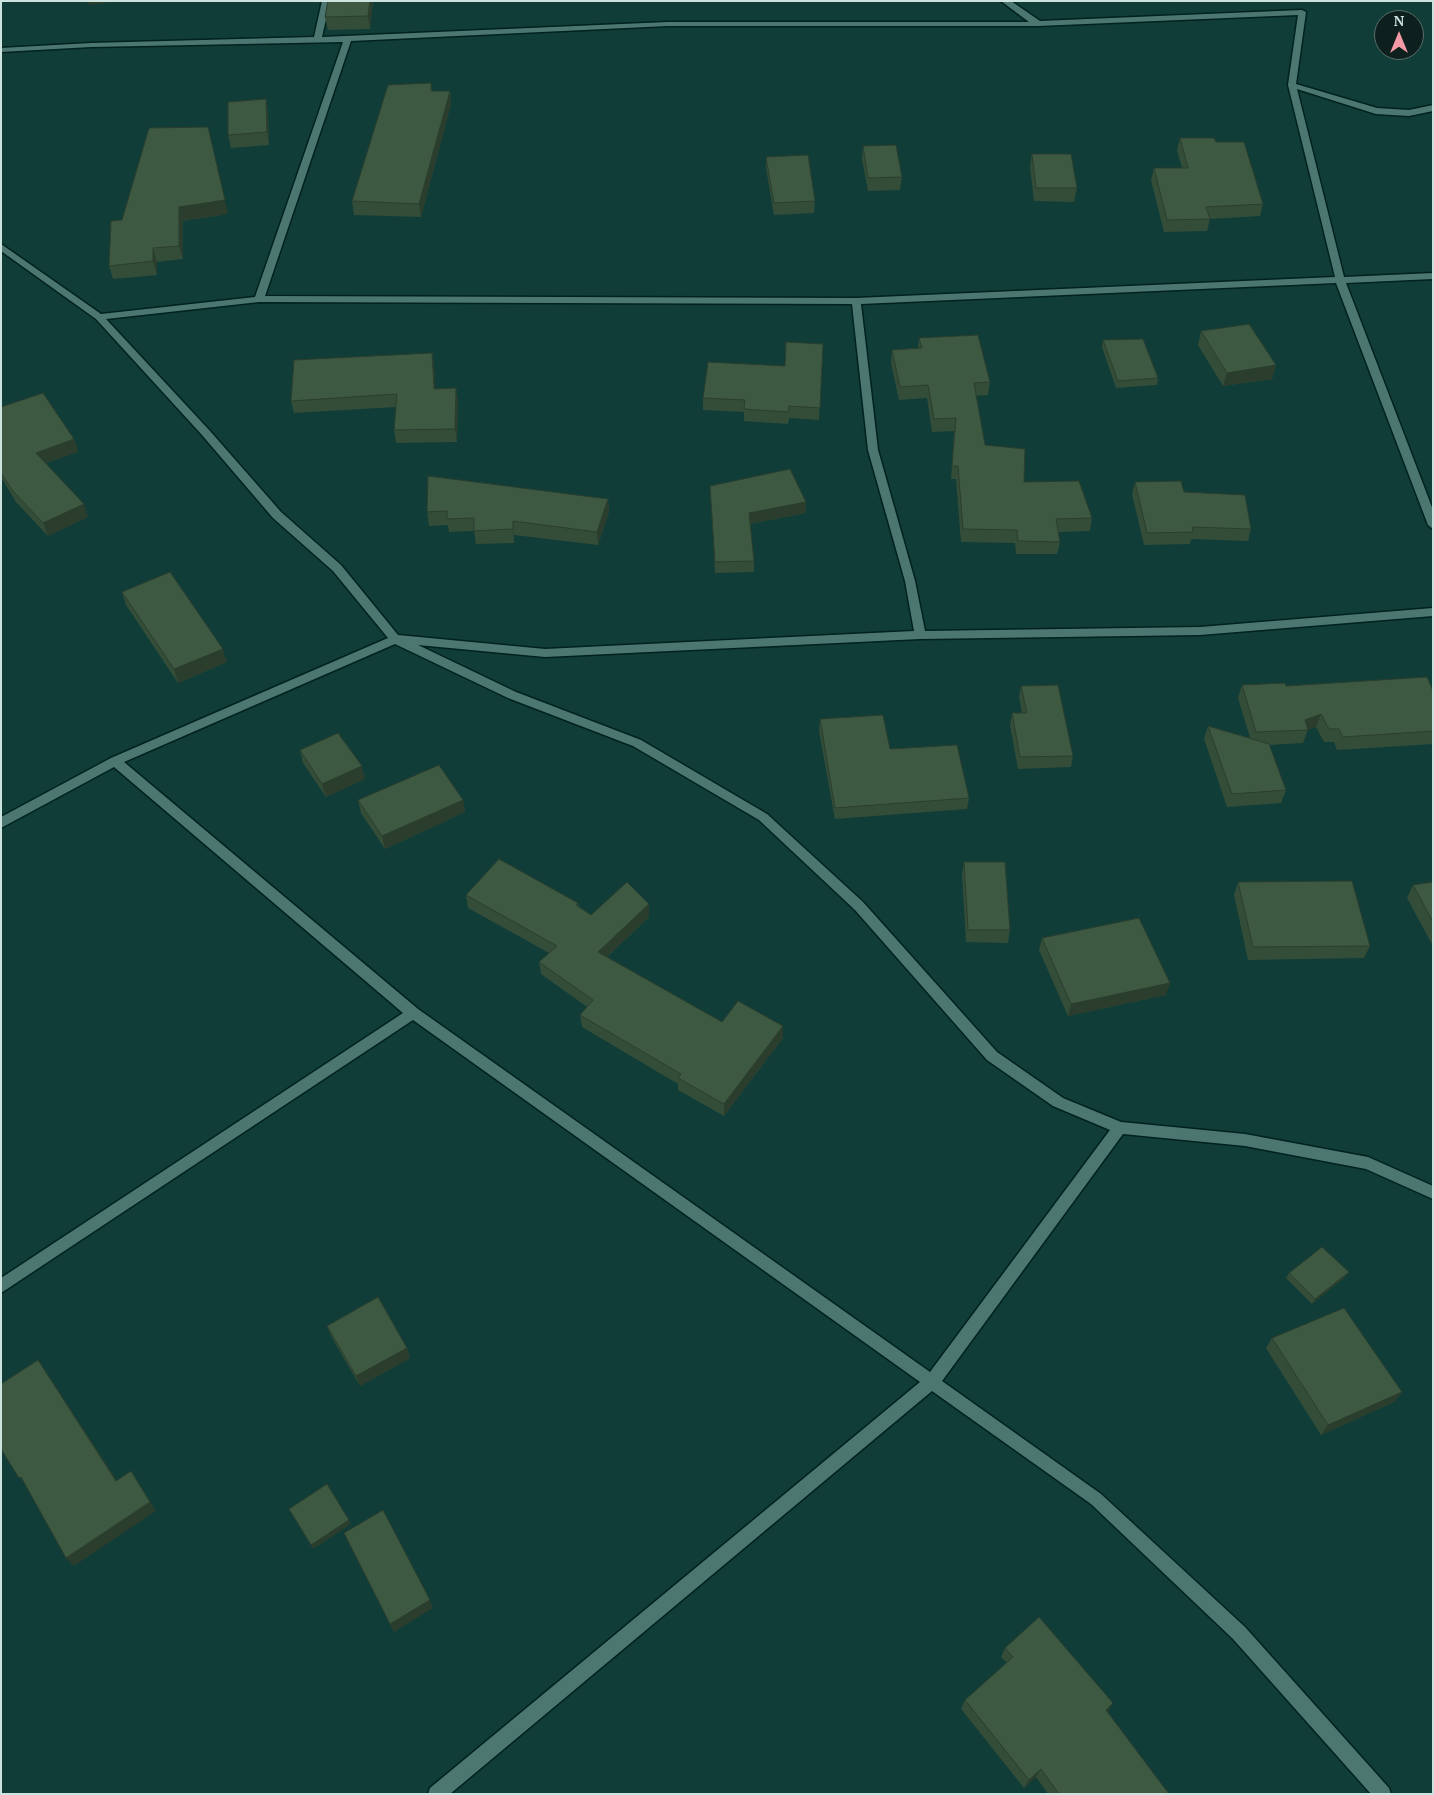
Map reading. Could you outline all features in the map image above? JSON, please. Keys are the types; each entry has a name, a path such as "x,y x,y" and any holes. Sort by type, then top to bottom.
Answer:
{"street":[{"path":"318,39 326,1"},
{"path":"1005,1 1038,24"},
{"path":"1292,1 1302,12"},
{"path":"1,50 91,45 348,39 668,24 1038,24 1302,12"},
{"path":"1302,12 1292,85 1340,280 1433,525"},
{"path":"259,299 348,39"},
{"path":"1292,85 1376,111 1409,113 1433,108"},
{"path":"1,247 99,317 206,433 277,515 337,568 395,639 512,695 637,743 763,817 859,906 992,1056 1058,1102 1120,1128 1245,1140 1368,1163 1433,1193"},
{"path":"99,317 259,299 856,302 1433,276"},
{"path":"856,302 873,450 910,581 920,635"},
{"path":"1,823 114,760 395,639 545,653 920,635 1200,631 1433,612"},
{"path":"114,760 413,1013 933,1381 1096,1499 1239,1633 1383,1794"},
{"path":"1,1286 413,1013"},
{"path":"436,1794 933,1381 1120,1128"}],"building":[{"path":"328,1 370,1 368,16 325,17"},
{"path":"431,83 431,91 450,91 419,204 352,201 388,85"},
{"path":"266,99 267,132 228,135 228,102"},
{"path":"208,127 225,200 179,207 179,246 153,248 153,261 109,266 111,221 122,220 149,128"},
{"path":"1180,138 1214,138 1216,142 1244,142 1263,204 1206,207 1210,219 1167,220 1154,168 1188,168"},
{"path":"896,145 902,177 868,178 863,146"},
{"path":"1032,154 1071,154 1077,188 1036,188"},
{"path":"808,155 815,201 774,203 766,157"},
{"path":"1249,324 1276,365 1227,373 1201,331"},
{"path":"978,335 990,382 974,383 985,445 1025,449 1024,482 1079,481 1092,518 1056,519 1060,542 1018,541 1017,530 963,529 958,466 952,466 956,418 934,419 928,385 900,387 892,350 922,348 919,338"},
{"path":"1143,339 1158,378 1118,381 1103,340"},
{"path":"786,342 823,344 820,408 789,406 788,412 744,409 745,400 703,398 708,362 785,366"},
{"path":"432,353 434,389 456,388 455,429 394,430 397,394 291,401 294,360"},
{"path":"43,393 74,439 36,453 84,504 43,523 12,490 1,473 1,407"},
{"path":"790,469 806,502 749,513 754,561 715,562 710,486"},
{"path":"428,476 608,499 597,532 513,521 513,529 474,531 474,518 447,519 447,511 427,512"},
{"path":"1181,481 1184,492 1245,495 1251,529 1192,527 1193,532 1147,533 1135,482"},
{"path":"170,572 223,649 174,669 122,592"},
{"path":"1427,677 1433,691 1433,731 1343,737 1339,729 1329,729 1321,714 1305,720 1308,730 1256,732 1242,685 1285,683 1286,686"},
{"path":"1058,685 1073,756 1020,757 1012,713 1027,713 1021,686"},
{"path":"883,715 890,749 957,745 969,798 835,808 820,719"},
{"path":"1208,726 1269,744 1286,790 1232,794"},
{"path":"338,733 362,766 322,784 300,750"},
{"path":"439,765 463,800 382,836 358,800"},
{"path":"499,859 578,903 576,905 591,915 627,882 649,904 598,952 722,1022 738,1001 783,1026 724,1104 678,1078 681,1074 580,1015 593,1000 539,962 557,946 466,895"},
{"path":"964,862 1005,862 1010,930 968,930"},
{"path":"1352,881 1370,946 1253,947 1238,882"},
{"path":"1433,882 1433,922 1413,885"},
{"path":"1139,918 1170,983 1071,1004 1042,938"},
{"path":"1322,1247 1349,1272 1315,1299 1289,1273"},
{"path":"378,1297 407,1348 356,1376 327,1326"},
{"path":"1344,1308 1402,1392 1328,1425 1272,1338"},
{"path":"38,1360 116,1481 131,1471 150,1502 66,1558 21,1477 19,1478 1,1449 1,1384"},
{"path":"327,1484 349,1520 311,1545 289,1509"},
{"path":"383,1510 430,1600 390,1624 344,1533"},
{"path":"1039,1617 1113,1703 1106,1710 1169,1794 1059,1794 1041,1769 1029,1780 965,1700 1013,1657 1005,1648"}]}
